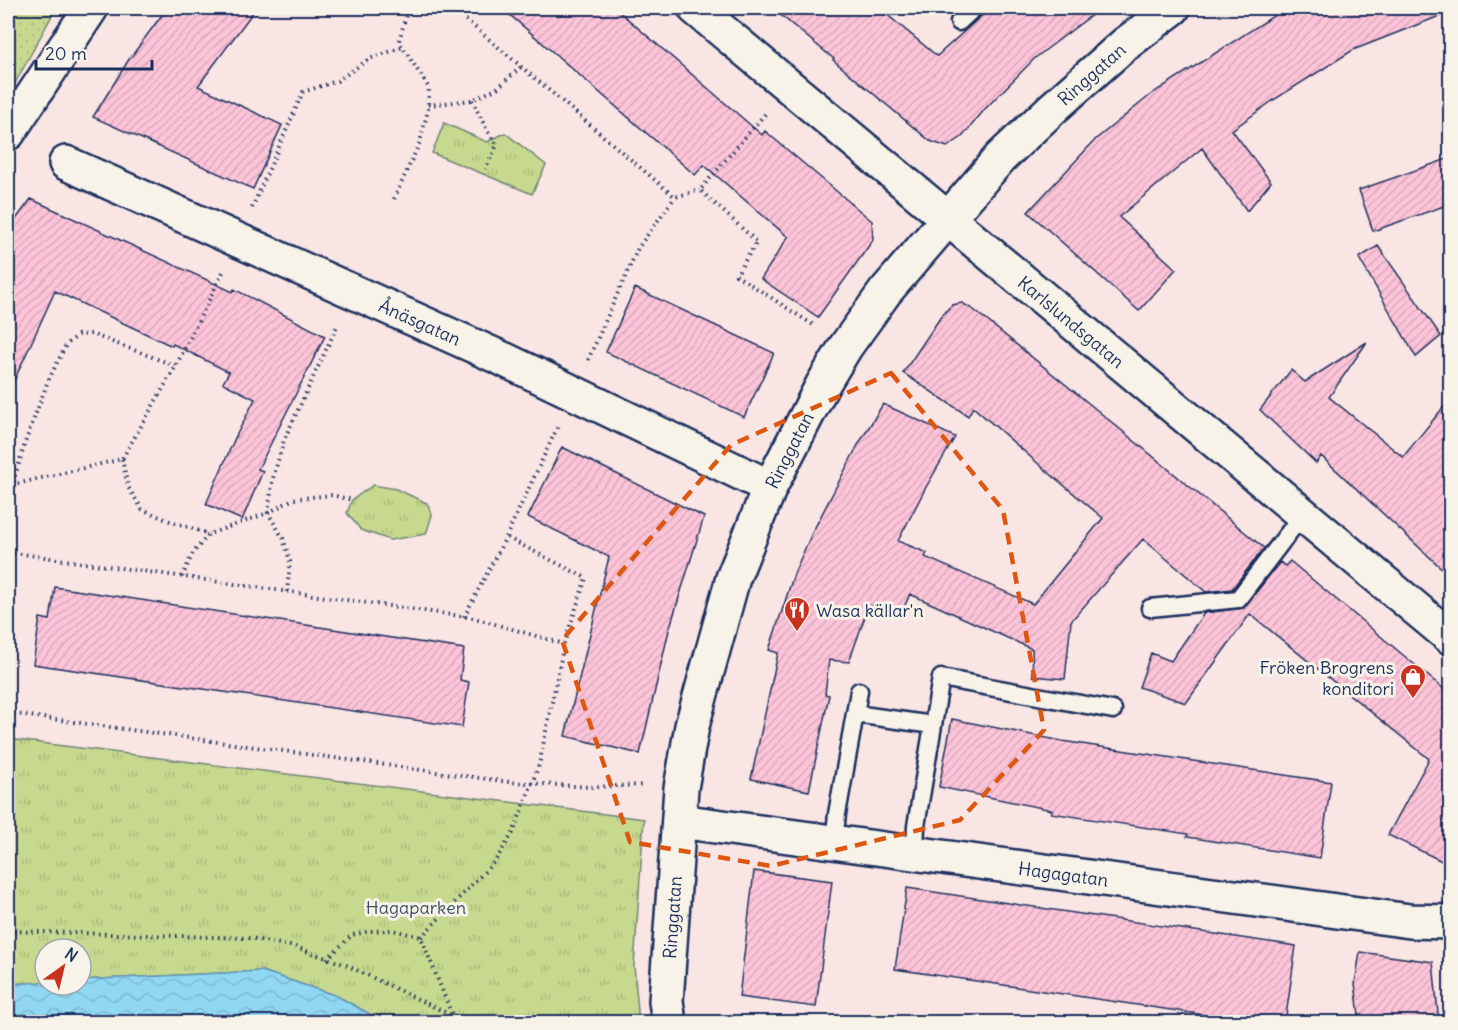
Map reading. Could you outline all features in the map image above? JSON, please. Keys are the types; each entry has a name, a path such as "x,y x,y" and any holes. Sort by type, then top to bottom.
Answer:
{"street":[{"path":"8,133 91,8"},
{"name":"Karlslundsgatan","path":"694,8 1450,637"},
{"name":"Ringgatan","path":"669,1023 666,1001 678,821 681,788 692,726 733,578 770,487 823,384 846,346 885,292 1000,158 1124,45 1173,8"},
{"name":"Ånäsgatan","path":"66,163 503,359 770,487"},
{"name":"Hagagatan","path":"678,821 1410,921 1450,922"}],"lane":[{"path":"959,22 974,8"},
{"path":"1150,608 1238,599 1303,514"},
{"path":"915,853 916,825 941,678 1113,710"},
{"path":"834,843 858,691"},
{"path":"855,714 933,725"}],"path":[{"path":"394,199 420,142 428,110 429,88 399,41 408,8"},
{"path":"452,8 675,197"},
{"path":"209,534 142,509 128,487 122,459 176,366 239,241 303,92 337,81 369,58 403,47"},
{"path":"428,105 472,100 496,89 522,67"},
{"path":"464,617 506,537 638,248 675,197 700,189 789,86"},
{"path":"472,100 497,145 485,169"},
{"path":"700,189 757,242 736,275 846,346"},
{"path":"287,592 290,561 283,538 268,513 273,478 284,440 352,292"},
{"path":"8,498 48,381 66,345 78,335 91,334 176,366"},
{"path":"12,485 122,459"},
{"path":"182,577 194,553 209,534 268,513 293,499 333,495 352,500"},
{"path":"421,937 495,861 513,833 539,765 564,645 586,578 506,537"},
{"path":"8,552 474,618 564,645"},
{"path":"8,713 498,781 590,787 659,784 681,788"},
{"path":"327,959 352,935 393,930 421,937"},
{"path":"8,931 250,938 295,947 346,965 464,1023"},
{"path":"421,937 453,1016"}],"highlighted area":[{"path":"891,373 1003,510 1044,730 960,820 771,866 630,842 562,640 731,445"}],"green space":[{"path":"8,8 56,8 8,96"},
{"path":"444,123 487,142 505,133 546,165 532,194 432,153"},
{"path":"373,485 396,489 427,503 432,515 426,534 390,540 361,530 347,513 352,500"},
{"name":"Hagaparken","path":"8,739 644,819 634,966 639,1022 384,1022 337,996 262,971 93,979 93,937 33,937 33,983 8,984"}],"water":[{"path":"262,971 337,996 384,1022 8,1022 8,984 33,983 33,997 93,997 93,979"}],"building":[{"path":"167,8 256,8 198,86 282,125 253,189 93,117 128,61"},
{"path":"502,8 615,8 762,135 765,131 872,221 873,240 818,317 761,279 788,237 704,165 695,175"},
{"path":"772,8 879,8 937,56 990,8 1101,8 1035,58 985,109 962,137 947,147 930,141"},
{"path":"1286,8 1450,8 1450,12 1353,50 1275,99 1232,130 1271,182 1247,211 1202,148 1119,217 1176,269 1139,311 1028,212 1096,139 1153,93"},
{"path":"1450,158 1450,204 1373,231 1359,190"},
{"path":"31,199 233,292 234,289 325,336 258,469 263,471 242,520 206,504 255,399 223,383 229,372 55,291 8,394 8,230"},
{"path":"1378,246 1441,336 1416,357 1359,258"},
{"path":"635,288 774,353 744,417 606,352"},
{"path":"962,303 974,310 1264,548 1232,589 1206,592 1143,539 1071,621 1065,679 1033,676 1032,649 910,594 900,616 869,605 849,662 829,660 825,694 829,695 809,791 751,779 778,653 769,650 795,571 858,445 883,404 955,437 898,541 927,553 925,557 1033,604 1103,518 973,407 968,416 903,373 942,315 952,305"},
{"path":"1367,342 1329,397 1403,457 1450,399 1450,576 1321,456 1316,463 1260,410 1291,370 1305,382"},
{"path":"562,447 704,517 669,630 640,754 565,736 609,557 528,517"},
{"path":"1290,561 1450,694 1450,865 1388,835 1429,759 1250,614 1186,703 1139,687 1151,653 1171,661 1204,613 1244,608 1280,562 1285,566"},
{"path":"55,587 464,649 460,680 469,682 462,727 33,664 40,618 50,620"},
{"path":"952,719 1062,741 1331,782 1320,858 1187,837 1188,834 1051,813 1052,810 939,787"},
{"path":"754,871 832,881 816,1007 739,997"},
{"path":"907,888 1296,946 1285,1023 1259,1023 895,969"},
{"path":"1360,952 1433,962 1439,1023 1360,1023 1355,983"}],"place":[{"name":"Wasa källar'n","path":"797,633"},
{"name":"Fröken Brogrens konditori","path":"1413,700"}]}
